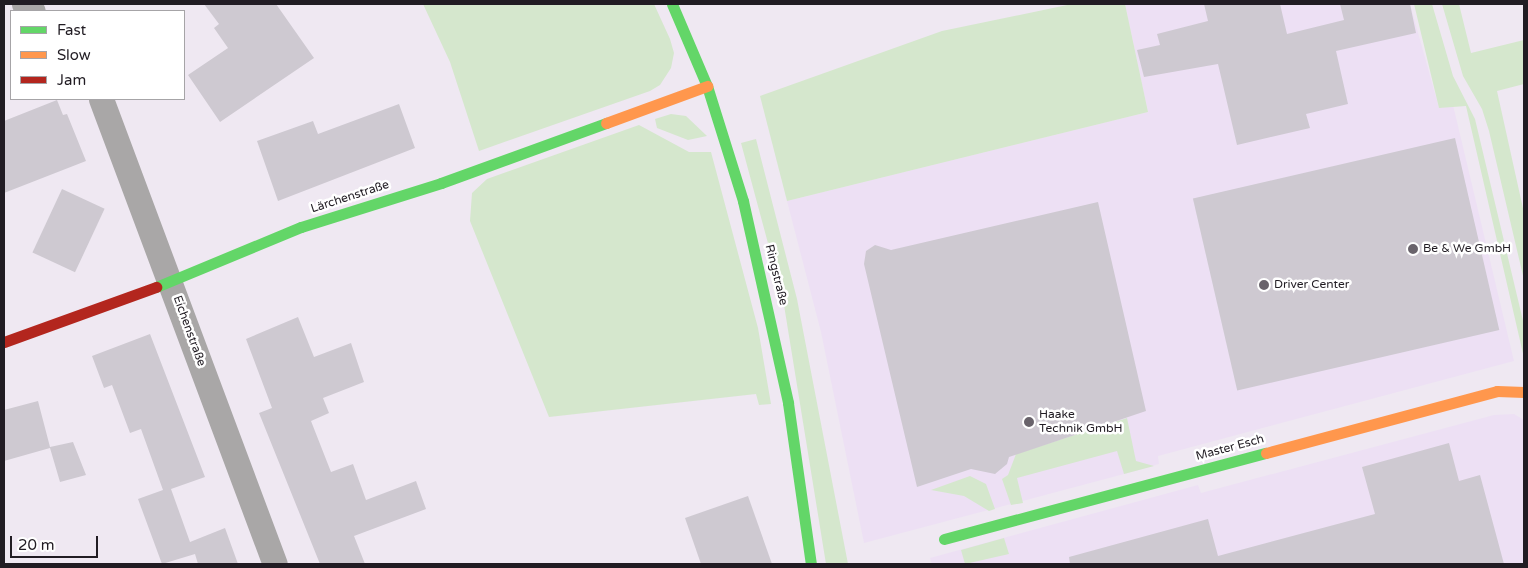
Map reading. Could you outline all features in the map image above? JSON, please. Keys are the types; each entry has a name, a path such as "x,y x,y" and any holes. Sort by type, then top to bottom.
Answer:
{"street":[{"name":"Ringstraße","path":"672,4 706,86 743,201 773,324 811,564"},
{"name":"Lärchenstraße","path":"4,342 171,282 301,227 441,183 706,86"},
{"name":"Eichenstraße","path":"101,100 275,564"},
{"name":"Master Esch","path":"944,539 1496,391 1524,392"}],"shaded area":[{"path":"1125,4 1410,4 1439,108 1453,105 1514,361 1158,456 1159,464 864,543 821,332 787,201 1148,112"},
{"path":"1514,414 1524,420 1524,564 932,564 930,558 1198,485 1201,493 1494,415"}],"green space":[{"path":"423,4 654,4 670,39 674,53 671,68 660,85 650,91 479,151 450,62"},
{"path":"1072,4 1125,4 1148,112 787,201 760,96 942,31"},
{"path":"1414,4 1432,4 1453,76 1475,119 1524,325 1524,358 1466,106 1439,108"},
{"path":"1442,4 1459,4 1471,53 1524,40 1524,84 1497,91 1524,213 1524,280 1489,131 1482,109 1463,76"},
{"path":"671,114 686,116 707,136 688,140 657,128 655,119"},
{"path":"639,125 689,152 711,152 758,328 771,404 759,405 756,394 549,417 470,221 472,193 487,179"},
{"path":"756,139 797,299 848,564 826,564 783,299 741,143"},
{"path":"1127,418 1136,461 1154,466 1124,474 1117,451 1017,478 1023,503 1011,505 1002,479 1008,475 1016,454"},
{"path":"970,476 986,484 995,509 989,511 964,496 931,490"},
{"path":"1004,538 1009,554 965,564 961,550"}],"building":[{"path":"204,4 276,4 314,58 220,122 188,75 228,48 214,28 219,24"},
{"path":"1204,4 1280,4 1287,34 1344,20 1340,4 1410,4 1416,33 1336,51 1348,104 1306,114 1310,128 1237,145 1218,64 1144,77 1137,50 1160,45 1157,34 1208,21"},
{"path":"57,100 63,115 67,114 86,161 4,193 4,121"},
{"path":"399,104 415,148 278,201 257,141 313,121 318,134"},
{"path":"1455,138 1499,330 1237,390 1193,199"},
{"path":"62,189 105,209 75,272 32,252"},
{"path":"1098,202 1146,411 1009,457 1007,464 995,474 971,469 917,487 864,264 866,251 875,245 891,250"},
{"path":"298,317 314,357 351,343 364,382 323,398 329,413 311,421 331,472 353,464 366,500 416,481 426,509 354,536 365,564 320,564 259,413 272,408 246,339"},
{"path":"150,334 205,477 171,489 190,542 225,528 238,564 198,564 195,554 162,564 138,499 163,490 141,429 130,433 112,385 104,388 92,356"},
{"path":"38,401 50,447 73,442 86,475 60,482 50,448 4,461 4,410"},
{"path":"1449,443 1459,481 1480,475 1504,564 1070,564 1069,557 1208,519 1218,556 1375,514 1362,467"},
{"path":"748,496 772,564 701,564 685,518"}],"traffic: fast":[{"path":"672,4 707,86 743,201 788,403 811,564"},
{"path":"156,287 301,227 441,183 606,123"},
{"path":"944,539 1266,453"}],"traffic: slow":[{"path":"606,123 707,86"},
{"path":"1266,453 1497,391 1524,392"}],"traffic: jam":[{"path":"4,342 156,287"}],"place":[{"name":"Be & We GmbH","path":"1413,249"},
{"name":"Driver Center","path":"1264,285"},
{"name":"Haake Technik GmbH","path":"1029,422"}]}
